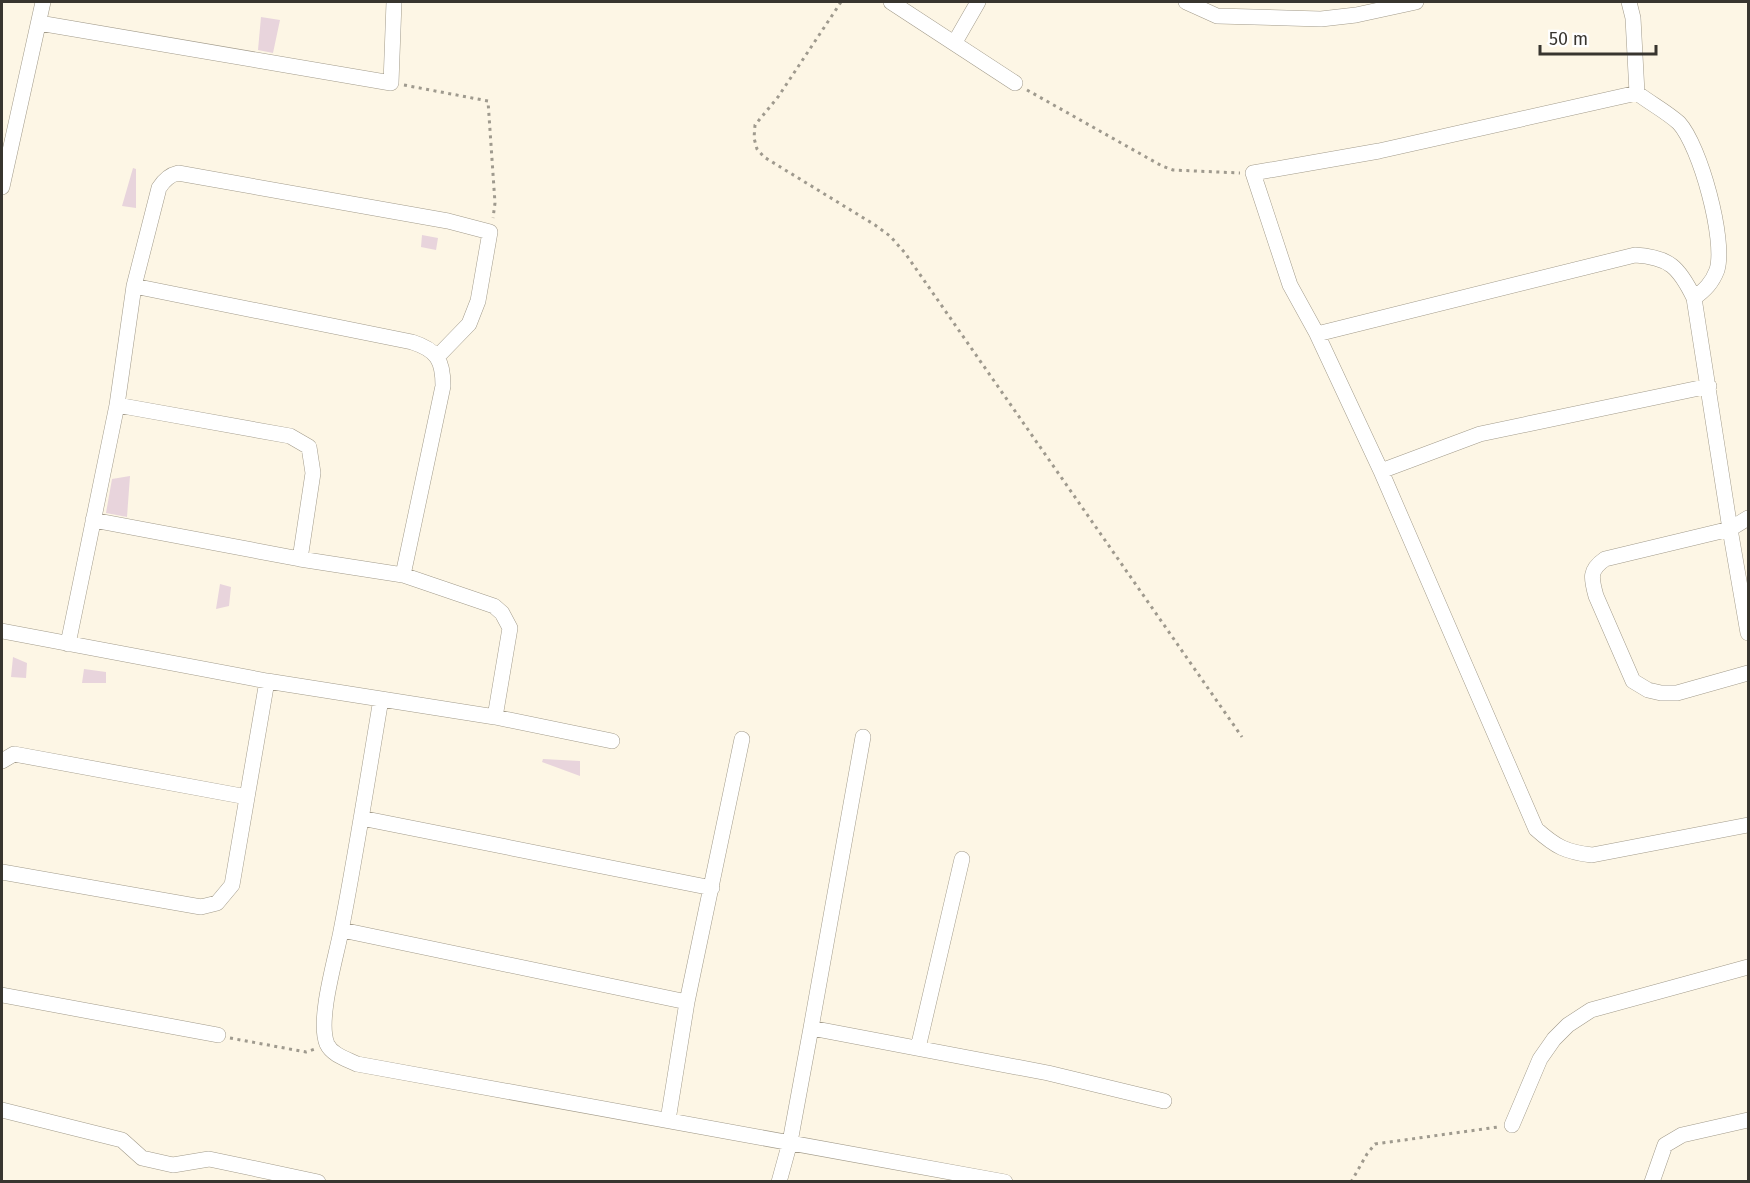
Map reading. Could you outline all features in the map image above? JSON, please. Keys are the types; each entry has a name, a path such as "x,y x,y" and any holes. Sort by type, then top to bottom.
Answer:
{"street":[{"path":"2,187 43,2"},
{"path":"39,23 391,82 394,2"},
{"path":"891,2 1015,83"},
{"path":"955,42 978,2"},
{"path":"1186,2 1217,16 1321,19 1356,15 1416,2"},
{"path":"1629,2 1633,18 1637,93"},
{"path":"1694,298 1708,287 1717,268 1718,235 1707,186 1696,154 1679,124 1637,93 1379,151 1252,173 1290,285 1317,334 1381,471 1536,829 1554,845 1571,852 1592,855 1749,825"},
{"path":"68,644 117,405 134,286 159,188 168,176 178,173 448,221 490,232 478,302 469,324 438,356"},
{"path":"1317,334 1635,255 1654,256 1671,265 1685,279 1694,298 1730,529 1749,633"},
{"path":"134,286 412,342 426,347 438,356 443,386 403,575"},
{"path":"1381,471 1480,434 1709,386"},
{"path":"117,405 290,436 309,447 312,473 300,559"},
{"path":"1749,518 1730,529 1605,559 1592,573 1593,584 1633,681 1648,690 1677,693 1749,673"},
{"path":"93,520 300,559 403,575 494,606 508,622 510,628 495,717"},
{"path":"2,631 267,681 495,717 612,741"},
{"path":"2,872 201,907 217,903 232,885 267,681"},
{"path":"381,699 326,1011 325,1029 328,1045 335,1053 357,1064 1005,1182"},
{"path":"779,1182 790,1142 863,737"},
{"path":"668,1120 687,1002 742,739"},
{"path":"2,761 14,754 247,797"},
{"path":"361,818 712,888"},
{"path":"918,1048 962,859"},
{"path":"342,930 687,1002"},
{"path":"1512,1125 1540,1059 1554,1039 1568,1025 1591,1010 1749,967"},
{"path":"2,995 218,1035"},
{"path":"811,1028 1048,1073 1164,1101"},
{"path":"2,1110 122,1140 142,1158 173,1165 209,1159 318,1182"},
{"path":"1652,1182 1665,1144 1682,1135 1749,1120"}],"path":[{"path":"840,2 778,97 755,126 754,138 757,149 764,157 875,225 890,236 905,253 1242,737"},
{"path":"391,82 488,101 495,203 490,232"},
{"path":"1015,83 1162,166 1173,170 1252,173"},
{"path":"218,1035 306,1052 328,1045"},
{"path":"1351,1182 1366,1154 1375,1144 1512,1125"}],"building":[{"path":"261,17 280,20 273,53 258,50"},
{"path":"133,168 136,169 136,208 122,206"},
{"path":"422,235 438,238 436,250 421,247"},
{"path":"130,476 127,517 106,513 112,479"},
{"path":"220,584 231,587 229,606 216,609"},
{"path":"13,657 27,663 26,678 11,677"},
{"path":"84,669 106,672 106,683 82,683"},
{"path":"543,759 580,761 580,776 542,762"}]}
